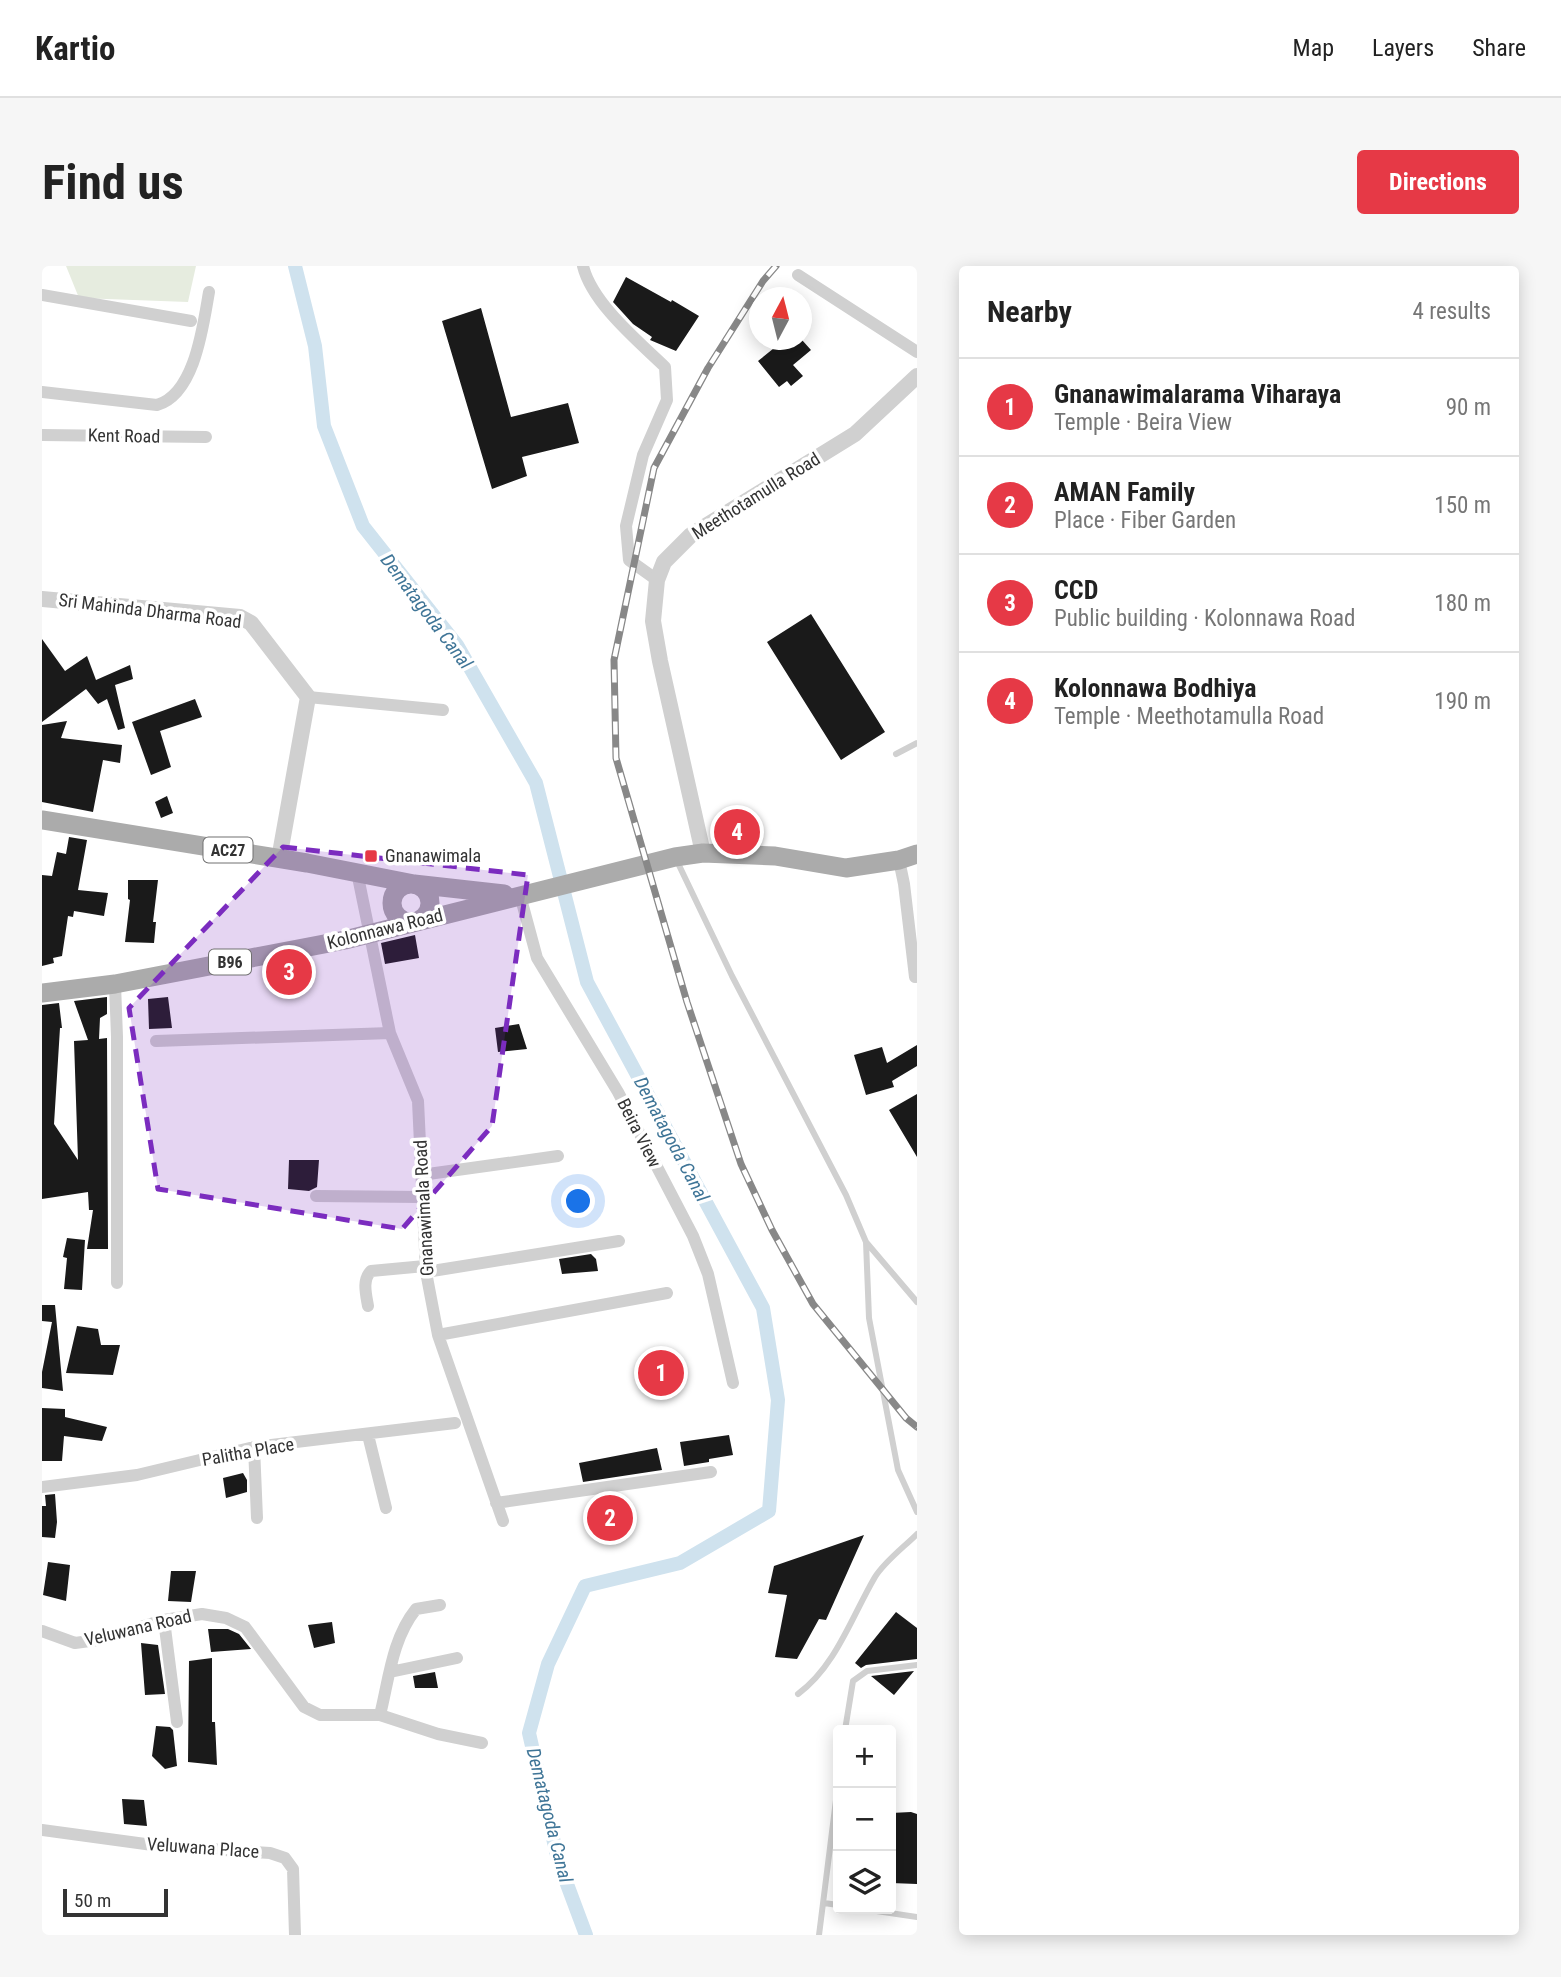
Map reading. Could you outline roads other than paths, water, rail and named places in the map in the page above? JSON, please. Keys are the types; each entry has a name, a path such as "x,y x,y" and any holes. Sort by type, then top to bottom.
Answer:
{"main road":[{"name":"AC27","path":"42,820 414,884 517,895"},
{"name":"B96","path":"517,895 581,882 675,857 703,853 775,856 846,868 908,857"},
{"path":"408,884 414,884 425,891 430,902 427,914 417,922 399,918 392,908 393,895 408,884"},
{"name":"Kolonnawa Road","path":"42,993 115,984 371,933 517,895"}],"street":[{"path":"583,266 593,290 624,327 666,367 667,400 643,455 626,526 629,560 657,580"},
{"path":"799,275 917,352"},
{"path":"42,392 157,405 169,401 185,379 201,341 209,292"},
{"path":"42,295 191,321"},
{"name":"Meethotamulla Road","path":"703,853 653,621 657,580 664,562 691,535 855,434 917,376"},
{"name":"Kent Road","path":"42,435 206,437"},
{"name":"Sri Mahinda Dharma Road","path":"42,599 240,617 251,623 309,697"},
{"path":"279,859 309,697 443,710"},
{"path":"908,857 904,884 915,977"},
{"name":"Gnanawimala Road","path":"357,873 390,1033 418,1101 425,1269 438,1335 503,1521"},
{"name":"Beira View","path":"517,895 537,958 618,1092 693,1236 708,1273 733,1383"},
{"path":"115,984 117,1283"},
{"path":"156,1041 390,1033"},
{"path":"421,1175 558,1156"},
{"path":"316,1196 422,1196"},
{"path":"368,1306 366,1276 371,1271 425,1269 619,1241"},
{"path":"438,1335 667,1293"},
{"name":"Palitha Place","path":"42,1487 137,1475 254,1447 455,1423"},
{"path":"368,1435 386,1508"},
{"path":"254,1447 257,1518"},
{"path":"496,1503 710,1472"},
{"path":"380,1715 398,1636 416,1609 440,1605"},
{"name":"Veluwana Road","path":"42,1632 75,1643 97,1640 164,1620 202,1614 245,1627 304,1707 320,1715 380,1715 438,1734 482,1743"},
{"path":"164,1620 177,1723"},
{"path":"390,1672 457,1658"},
{"name":"Veluwana Place","path":"42,1830 160,1846 270,1853 285,1858 292,1869 295,1935"}],"lane":[{"path":"896,754 917,743"},
{"path":"675,857 732,976 846,1195 866,1242 917,1302"},
{"path":"866,1242 869,1318 898,1470 917,1512"},
{"path":"798,1694 811,1684 833,1654 877,1574 917,1534"},
{"path":"846,1725 853,1681 867,1671 917,1665"},
{"path":"819,1935 838,1788"},
{"path":"824,1903 833,1904"},
{"path":"896,1914 917,1917"}],"waterway":[{"name":"Dematagoda Canal","path":"295,266 315,346 324,426 363,526 457,645 536,783 587,982 763,1308 778,1400 769,1511 680,1563 585,1586 548,1664 529,1733 558,1860 586,1935"}],"railway":[{"path":"776,266 763,281 708,368 654,468 614,660 616,758 687,1002 741,1164 772,1230 813,1304 906,1418 917,1427"}],"place":[{"name":"Kolonnawa Bodhiya","path":"737,832"},
{"name":"Gnanawimala","path":"371,856"},
{"name":"CCD","path":"289,972"},
{"name":"Gnanawimalarama Viharaya","path":"661,1373"},
{"name":"AMAN Family","path":"610,1518"}]}
